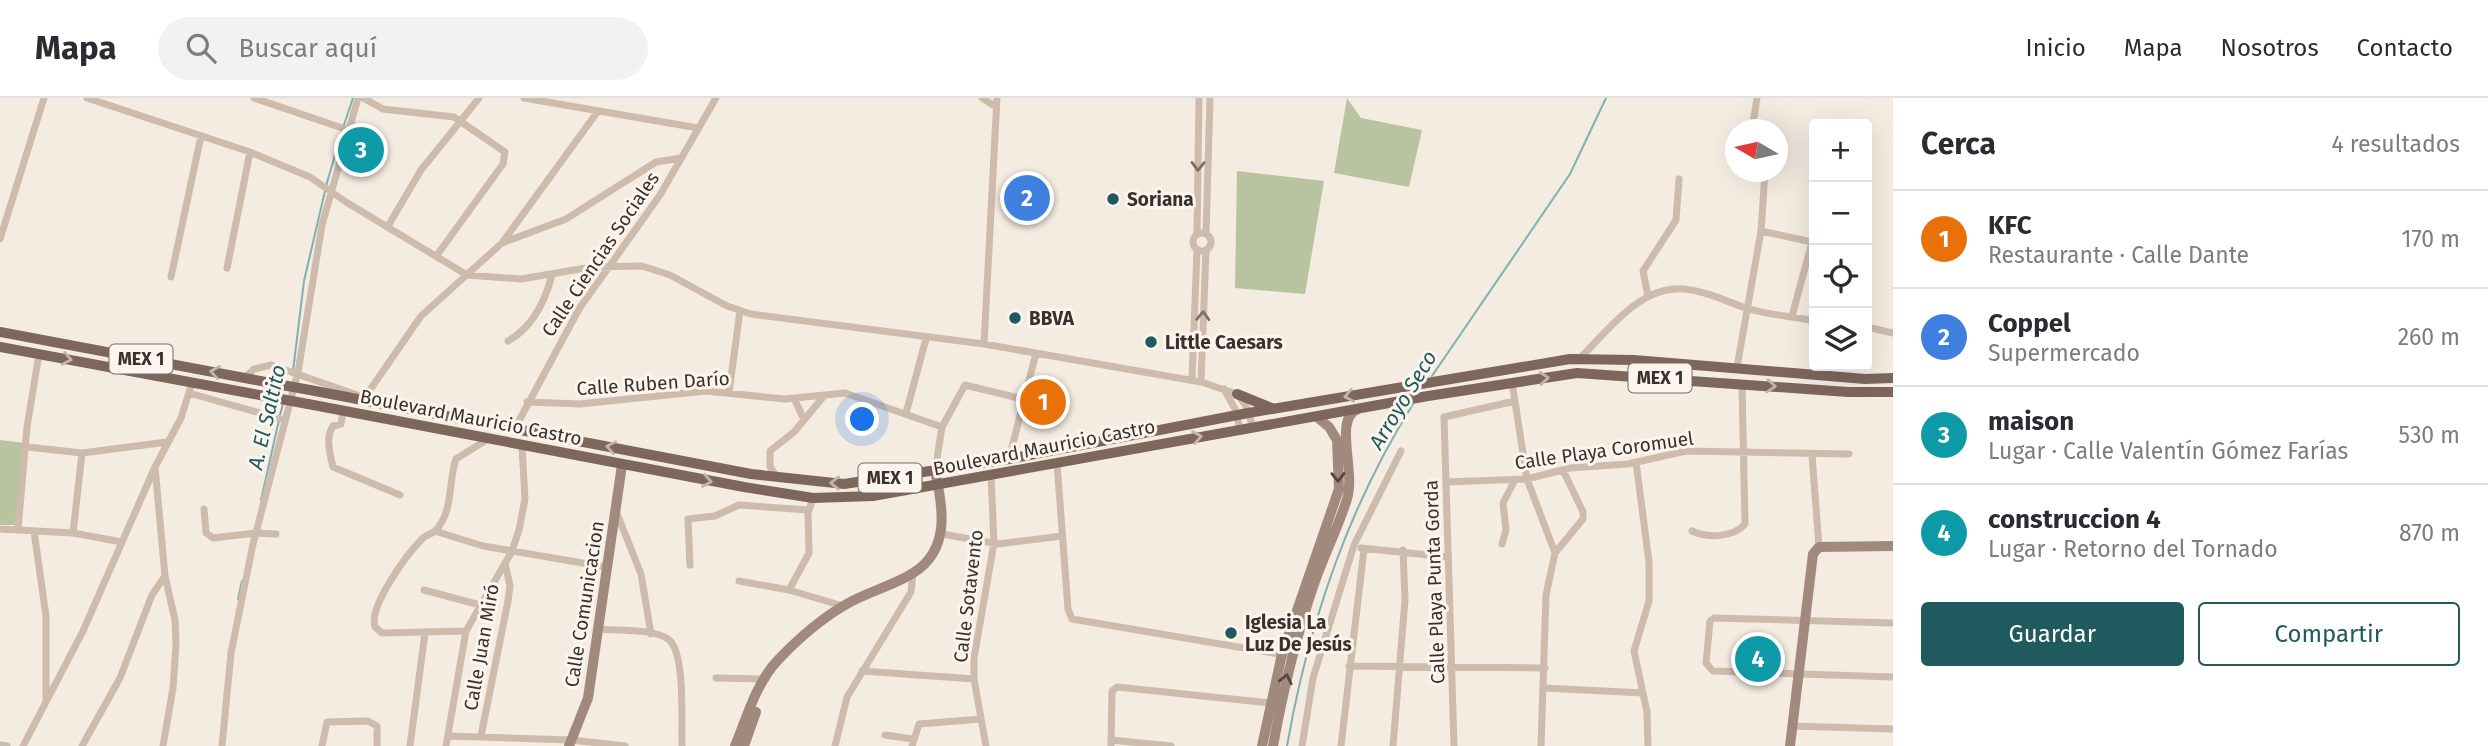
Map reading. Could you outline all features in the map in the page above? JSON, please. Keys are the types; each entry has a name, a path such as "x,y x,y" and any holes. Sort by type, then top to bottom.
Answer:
{"main road":[{"name":"Boulevard Mauricio Castro","path":"0,332 778,478 844,484 1009,459 1416,383 1580,358 1737,367 1866,379 1893,378"},
{"name":"Boulevard Mauricio Castro","path":"0,347 190,388 281,399 622,465 813,498 873,496 991,477 1428,396 1590,373 1893,392"},
{"path":"1237,394 1276,410"}],"street":[{"path":"0,239 44,98"},
{"path":"87,98 250,152 310,177 467,275 509,279 552,275 607,265 632,265 657,270 740,311 926,339 984,344 1201,382 1237,394 1243,414 1240,429"},
{"path":"254,98 348,130"},
{"path":"222,746 231,653 256,533 298,372 321,225 348,130 361,98 383,109 444,115 463,121 505,152 505,160 437,255"},
{"path":"388,226 421,170 479,98"},
{"path":"524,98 698,128"},
{"name":"Calle Ciencias Sociales","path":"514,430 579,309 607,265 660,195 716,98"},
{"path":"982,98 996,107"},
{"path":"984,344 998,98"},
{"path":"1192,380 1197,249 1193,240 1197,234 1199,98"},
{"path":"1201,382 1206,250 1211,242 1206,234 1210,98"},
{"path":"1754,119 1758,98"},
{"path":"244,377 254,369 271,365 298,372 364,399 422,316 502,243 598,111"},
{"path":"171,277 201,136"},
{"path":"227,268 250,152"},
{"path":"502,243 566,219 656,162 681,158"},
{"path":"1648,296 1643,271 1675,220 1679,178"},
{"path":"1737,367 1761,231 1764,182"},
{"path":"1761,231 1812,242 1792,316"},
{"path":"1197,234 1206,234"},
{"path":"1197,249 1206,250"},
{"path":"508,341 526,328 540,308 552,275"},
{"path":"1580,358 1621,317 1648,296 1684,289 1748,309 1809,320"},
{"path":"729,392 740,311"},
{"path":"1872,328 1893,333"},
{"path":"906,412 926,339"},
{"path":"1009,459 1036,353"},
{"path":"18,529 38,354"},
{"path":"1512,382 1527,479 1555,553"},
{"path":"1692,531 1707,537 1737,531 1745,524 1742,384"},
{"path":"735,746 771,668 807,634 843,606 914,573 929,559 942,534 943,505 935,471 942,427 965,385 1023,399"},
{"path":"23,746 83,631 155,467 181,418 190,388 285,420"},
{"path":"1224,389 1253,427"},
{"name":"Calle Ruben Darío","path":"527,402 580,404 706,391 794,398 838,393 852,394 942,427"},
{"path":"778,478 770,467 770,451 824,396"},
{"path":"794,398 804,419"},
{"name":"Calle Playa Punta Gorda","path":"1454,746 1444,417 1515,401"},
{"path":"1262,746 1270,703 1349,495 1351,473 1345,424 1348,415 1358,409"},
{"path":"343,410 341,424 333,426 329,431 333,467 400,495"},
{"path":"1273,746 1287,655 1339,489 1337,440 1329,427 1317,417"},
{"path":"435,531 448,504 456,459 489,439"},
{"path":"27,447 82,453 167,442"},
{"path":"446,746 466,631 512,551 525,499 523,446"},
{"path":"1302,746 1313,677 1354,545 1401,451"},
{"name":"Calle Playa Coromuel","path":"1446,482 1527,479 1563,470 1636,462 1680,451 1849,454"},
{"path":"73,533 82,453"},
{"path":"1790,746 1810,562 1819,547 1812,455"},
{"path":"1636,462 1649,562 1649,601 1634,651 1643,693 1648,746"},
{"path":"1057,463 1068,609 1072,619 1287,655"},
{"name":"Calle Comunicacion","path":"570,743 588,698 622,465"},
{"path":"155,467 165,576 175,620 176,667 163,746"},
{"path":"1541,746 1546,595 1555,553 1583,519 1583,512 1563,470"},
{"name":"Calle Sotavento","path":"986,746 974,679 974,658 994,543 991,477"},
{"path":"1502,544 1506,530 1503,503 1515,480"},
{"path":"789,590 809,553 808,510 813,498"},
{"path":"690,565 688,519 715,516 738,505 808,510"},
{"path":"204,509 208,536 276,534"},
{"path":"616,510 640,574 650,634"},
{"path":"0,529 73,533 122,542"},
{"path":"34,530 47,627 46,700"},
{"path":"466,631 382,633 375,628 374,617 382,595 423,536 435,531 512,551 606,567"},
{"path":"942,534 994,543 1062,536"},
{"path":"1354,545 1364,550 1402,550 1447,556"},
{"path":"1819,547 1893,546"},
{"path":"1341,746 1364,550"},
{"path":"1393,746 1405,600 1402,550"},
{"name":"Calle Juan Miró","path":"481,736 508,601 510,586 505,563"},
{"path":"835,746 847,697 911,592 914,573"},
{"path":"82,746 120,678 152,595 165,576"},
{"path":"739,581 789,590 843,606"},
{"path":"424,590 480,605"},
{"path":"1893,623 1713,618 1710,621 1706,663 1710,669 1893,677"},
{"path":"598,629 650,634 671,640 677,651 682,746"},
{"path":"410,746 425,633"},
{"path":"1349,666 1545,668"},
{"path":"862,671 974,679"},
{"path":"716,678 765,679"},
{"path":"744,746 765,679"},
{"path":"1171,746 1111,743 1112,691 1117,687 1129,686 1270,703"},
{"path":"1545,688 1643,693"},
{"path":"885,735 913,742 915,729 923,723 981,719"},
{"path":"322,746 327,722 358,720 377,726 377,746"},
{"path":"1792,726 1893,729"},
{"path":"448,736 625,746"},
{"path":"0,745 8,746"}],"green space":[{"path":"1347,98 1361,118 1422,130 1409,187 1334,173"},
{"path":"1237,171 1324,181 1305,294 1235,288"},
{"path":"0,440 24,443 15,525 0,525"}],"waterway":[{"name":"A. El Saltito","path":"344,125 353,98"},
{"name":"Arroyo Seco","path":"1432,376 1570,174 1606,98"},
{"name":"A. El Saltito","path":"326,186 342,131"},
{"name":"A. El Saltito","path":"293,371 304,281 325,191"},
{"name":"A. El Saltito","path":"280,415 283,404"},
{"name":"Arroyo Seco","path":"1287,746 1306,657 1334,569 1369,484 1413,404"},
{"name":"A. El Saltito","path":"261,500 279,420"},
{"name":"A. El Saltito","path":"238,599 242,581"}],"place":[{"name":"maison","path":"361,150"},
{"name":"Coppel","path":"1027,198"},
{"name":"Soriana","path":"1113,199"},
{"name":"BBVA","path":"1015,318"},
{"name":"Little Caesars","path":"1151,342"},
{"name":"KFC","path":"1043,402"},
{"name":"Iglesia La Luz De Jesús","path":"1231,633"},
{"name":"construccion 4","path":"1758,659"}]}
